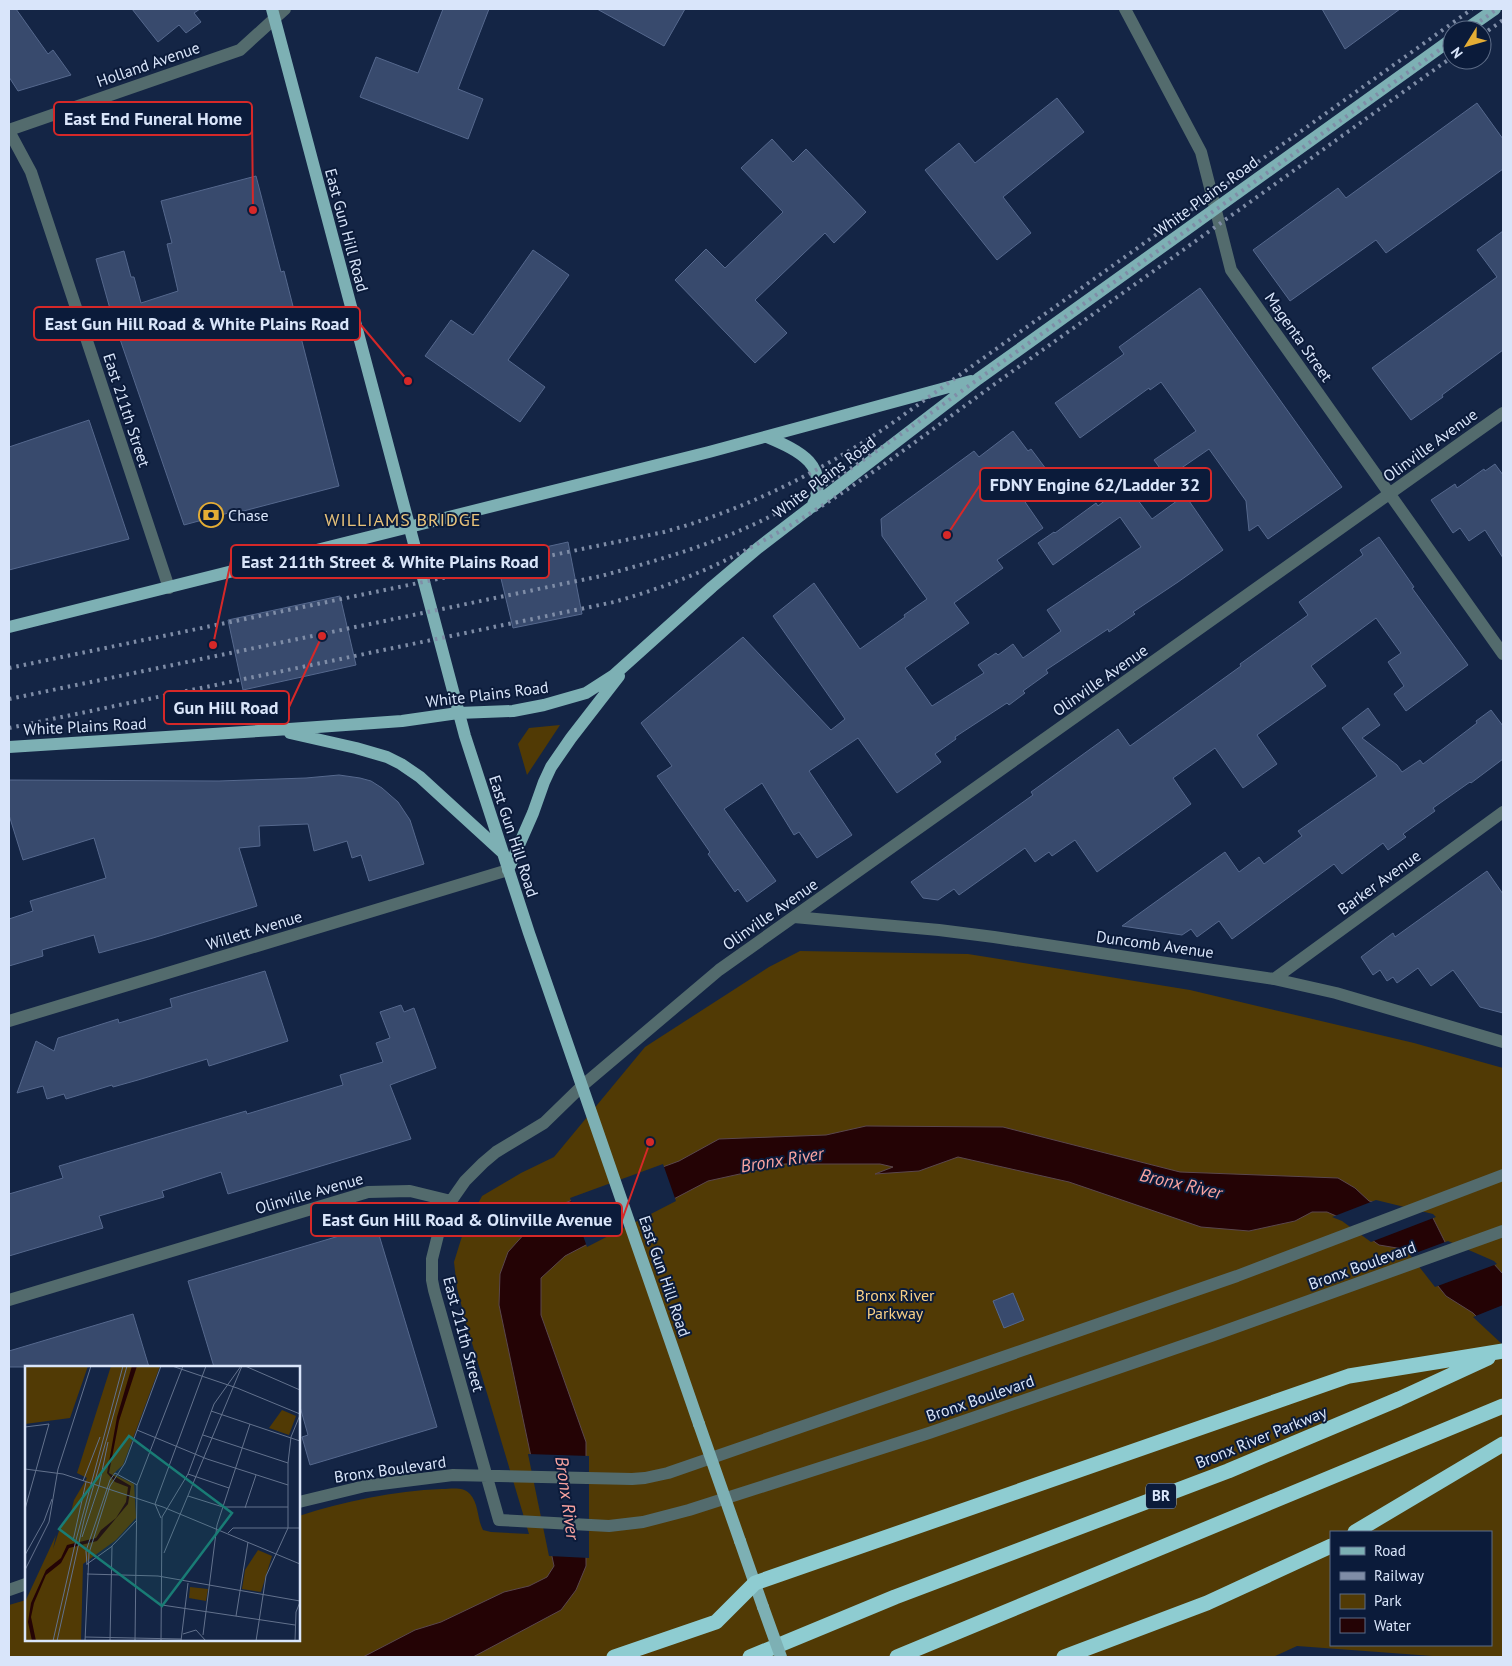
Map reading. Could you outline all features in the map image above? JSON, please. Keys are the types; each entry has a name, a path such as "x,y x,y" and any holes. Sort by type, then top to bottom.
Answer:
{"highway":[{"path":"614,1657 716,1622 755,1582 1349,1376 1503,1351"},
{"name":"Bronx River Parkway","path":"750,1657 895,1597 1228,1471 1399,1399 1503,1351"},
{"path":"897,1657 1500,1407"},
{"path":"1356,1531 1503,1444"},
{"path":"1064,1657 1207,1603 1330,1546"}],"main road":[{"path":"1479,20 1495,9"},
{"name":"East Gun Hill Road","path":"273,14 458,713 508,870 781,1657"},
{"name":"White Plains Road","path":"9,747 402,721 458,713 514,711 561,702 586,693 630,661 736,566 978,379 1442,46"},
{"name":"White Plains Road","path":"9,628 767,437 978,379"},
{"path":"767,437 795,449 812,464 816,471 818,487 812,507"},
{"path":"508,870 551,767 630,661"},
{"path":"275,730 356,748 387,757 401,764 420,777 503,853"}],"street":[{"name":"Holland Avenue","path":"9,130 240,50 273,14 285,9"},
{"name":"Magenta Street","path":"1125,9 1201,152 1232,270 1503,654"},
{"name":"East 211th Street","path":"9,130 31,172 169,588"},
{"name":"Olinville Avenue","path":"9,1300 368,1192 410,1191 451,1201 465,1181 483,1163 496,1152 544,1123 582,1086 719,970 1503,413"},
{"name":"Barker Avenue","path":"1274,979 1503,812"},
{"name":"Willett Avenue","path":"9,1021 508,870"},
{"name":"Duncomb Avenue","path":"794,917 994,937 1274,979 1336,993 1503,1042"},
{"name":"Bronx Boulevard","path":"300,1502 365,1486 453,1475 645,1478 668,1473 1185,1295 1503,1175"},
{"name":"East 211th Street","path":"451,1201 434,1246 432,1280 487,1476"},
{"name":"Bronx Boulevard","path":"487,1476 499,1520 609,1526 650,1520 689,1510 919,1436 1211,1336 1503,1231"},
{"path":"9,1590 25,1584"}],"green space":[{"path":"560,725 527,775 518,744 529,728"},
{"name":"Bronx River Parkway","path":"800,951 968,954 1190,990 1414,1043 1503,1068 1503,1657 1446,1657 1297,1646 1273,1657 9,1657 9,1605 25,1600 25,1641 300,1641 300,1516 352,1501 405,1492 460,1489 467,1491 473,1498 483,1530 529,1534 466,1323 457,1288 454,1262 463,1233 482,1196 521,1173 554,1157 645,1047 769,967"}],"water":[{"name":"Bronx River","path":"866,1126 1003,1127 1180,1172 1338,1178 1355,1188 1369,1201 1432,1216 1446,1244 1493,1263 1503,1274 1503,1343 1473,1313 1446,1296 1409,1250 1379,1245 1343,1219 1327,1212 1312,1212 1295,1221 1249,1231 1201,1227 1069,1182 958,1157 919,1171 875,1174 893,1167 880,1164 785,1164 708,1181 565,1256 541,1278 541,1315 586,1442 586,1566 576,1590 561,1610 473,1657 363,1657 415,1630 441,1622 504,1592 529,1586 547,1577 554,1566 499,1305 500,1274 508,1252 527,1231 551,1208 679,1161 719,1139 826,1135"}],"pier":[{"path":"663,1164 676,1201 587,1247 570,1198"},
{"path":"1376,1200 1433,1214 1436,1217 1371,1242 1342,1221 1332,1217"},
{"path":"1448,1241 1497,1264 1435,1287 1410,1255"},
{"path":"1503,1305 1503,1345 1473,1317"},
{"path":"528,1454 589,1456 589,1558 549,1556"}],"building":[{"path":"9,9 16,9 48,54 53,50 71,75 18,91 9,77"},
{"path":"132,9 200,9 194,13 201,22 186,33 179,25 158,42"},
{"path":"443,9 489,9 458,89 483,99 468,139 360,97 376,57 418,73"},
{"path":"597,9 685,9 664,46"},
{"path":"1322,9 1400,9 1345,49"},
{"path":"1057,98 1084,132 1003,197 1031,233 997,260 925,170 959,143 975,163"},
{"path":"1477,103 1503,139 1503,169 1386,253 1376,240 1290,301 1253,250 1338,188 1346,198"},
{"path":"772,139 793,162 806,149 866,212 834,243 825,233 755,300 787,333 755,363 675,280 706,249 725,268 783,212 741,168"},
{"path":"256,176 281,272 284,271 339,486 184,525 112,316 96,259 124,251 141,303 178,291 167,244 172,243 161,201"},
{"path":"1503,231 1503,350 1411,420 1372,368 1497,277 1477,250"},
{"path":"533,250 569,275 508,360 545,387 520,422 425,356 451,320 473,335"},
{"path":"1200,288 1342,487 1268,539 1258,525 1249,531 1246,501 1209,449 1167,478 1154,460 1196,431 1161,382 1150,390 1149,388 1080,438 1055,403 1124,354 1119,347"},
{"path":"89,420 129,539 9,570 9,447"},
{"path":"1013,431 1028,451 1031,449 1052,477 1023,499 1043,528 997,560 1003,568 954,603 969,623 905,668 932,706 984,673 978,665 996,653 998,655 1013,644 1023,658 1061,631 1047,610 1141,547 1120,517 1053,565 1038,543 1096,503 1098,506 1126,484 1152,519 1185,495 1223,550 1133,612 1135,614 1109,632 1108,629 1046,670 1048,673 1023,691 1025,693 1009,705 1007,703 955,737 956,739 935,754 941,762 897,793 858,738 809,771 852,835 817,858 799,832 794,835 762,783 724,809 776,881 747,902 738,889 735,892 708,854 710,852 657,776 672,766 641,723 743,637 831,730 845,719 773,616 814,583 860,649 905,617 904,615 927,599 882,536 881,519 974,451 979,457"},
{"path":"1495,464 1503,475 1503,558 1485,530 1469,541 1460,528 1453,533 1431,500 1455,484 1457,488 1484,469 1485,471"},
{"path":"1379,537 1414,587 1412,588 1468,665 1406,711 1394,694 1404,686 1388,662 1401,653 1376,618 1311,666 1326,686 1257,735 1277,764 1243,788 1215,748 1173,778 1191,804 1097,872 1075,840 1052,856 1049,852 1035,862 1025,848 959,895 954,889 938,900 923,898 911,882 1033,795 1031,792 1118,729 1130,746 1241,666 1240,664 1308,615 1299,602 1363,555 1360,550"},
{"path":"568,542 582,614 513,628 496,558"},
{"path":"340,596 356,665 243,690 228,620"},
{"path":"1368,708 1380,725 1362,738 1397,765 1402,772 1420,760 1423,764 1491,710 1503,726 1503,759 1433,808 1435,811 1403,834 1406,837 1388,850 1383,843 1342,874 1334,864 1232,939 1219,921 1197,937 1191,929 1182,935 1122,926 1225,852 1239,872 1259,857 1264,864 1302,836 1298,831 1377,776 1342,728"},
{"path":"339,775 371,781 398,802 410,820 424,864 369,881 361,855 352,858 347,841 314,851 308,824 259,826 260,846 239,848 257,906 99,953 94,935 42,950 43,956 9,966 9,919 33,911 30,901 106,878 94,838 23,860 9,815 9,780 219,781"},
{"path":"1487,871 1503,894 1503,1013 1480,1007 1453,970 1431,986 1418,968 1397,983 1393,977 1387,981 1380,970 1373,975 1361,957 1393,933 1395,937"},
{"path":"265,971 288,1041 209,1066 207,1059 66,1099 64,1094 47,1099 43,1086 17,1093 36,1041 54,1051 58,1038 118,1019 119,1023 172,1007 170,999"},
{"path":"401,1005 404,1012 414,1008 436,1068 390,1085 411,1139 228,1194 221,1172 162,1191 164,1197 99,1216 103,1228 9,1256 9,1194 63,1178 59,1166 246,1111 247,1114 343,1085 340,1075 383,1062 376,1043 390,1038 380,1012"},
{"path":"376,1225 437,1427 310,1465 302,1437 308,1435 300,1407 300,1366 214,1366 188,1281"},
{"path":"1013,1293 1024,1320 1004,1328 993,1301"},
{"path":"133,1314 149,1366 9,1367 9,1351"}],"railway":[{"path":"9,668 664,532 695,523 754,500 810,473 891,424 1472,9"},
{"path":"1482,20 1497,9"},
{"path":"1492,28 1503,20"},
{"path":"9,699 601,576 688,550 752,525 790,506 858,464 1442,48"},
{"path":"9,728 614,602 676,582 706,569 773,535 809,514 880,467 1442,64"}],"place":[{"name":"East End Funeral Home","path":"253,210"},
{"name":"East Gun Hill Road & White Plains Road","path":"408,381"},
{"name":"Chase","path":"211,515"},
{"name":"FDNY Engine 62/Ladder 32","path":"947,535"},
{"name":"Gun Hill Road","path":"322,636"},
{"name":"East 211th Street & White Plains Road","path":"213,645"},
{"name":"East Gun Hill Road & Olinville Avenue","path":"650,1142"}],"district":[{"name":"WILLIAMS BRIDGE","path":"403,520"}]}
